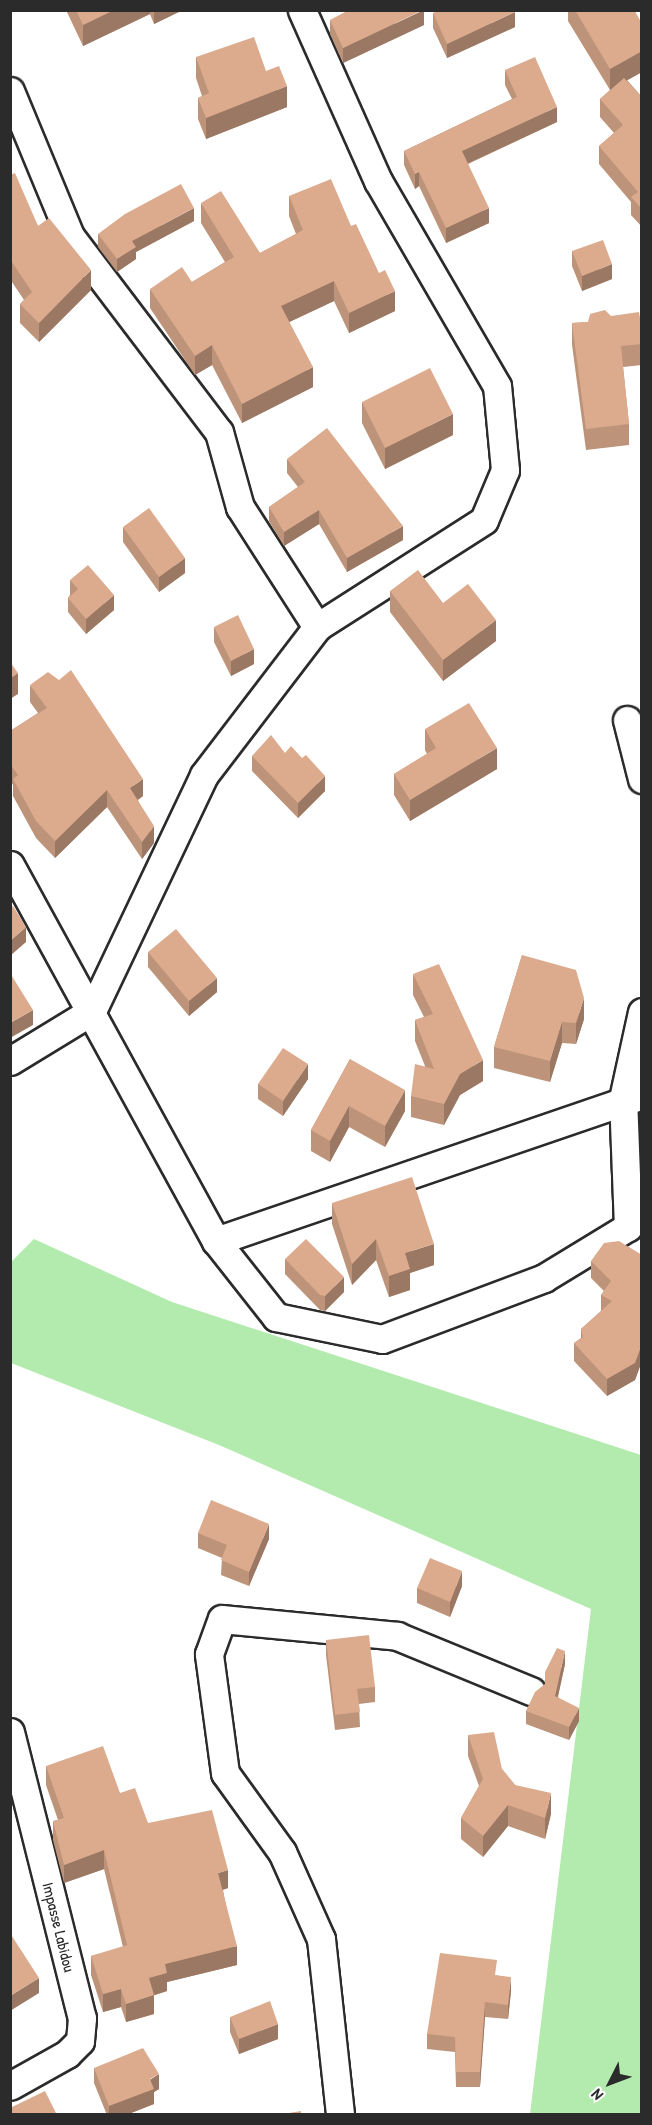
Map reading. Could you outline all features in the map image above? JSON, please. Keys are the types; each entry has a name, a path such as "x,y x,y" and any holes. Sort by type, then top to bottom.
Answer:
{"street":[{"path":"10,1061 92,1011 204,775 317,627 484,520 505,470 498,386 378,181 302,10"},
{"path":"10,91 70,236 219,432 240,507 317,627"},
{"path":"627,720 642,779"},
{"path":"10,865 216,1241 276,1317 382,1339 544,1278 628,1227 632,1097 642,1012"},
{"path":"216,1241 632,1097"},
{"path":"340,2115 321,1939 282,1852 225,1773 209,1654 222,1618 397,1636 531,1691"},
{"name":"Impasse Labidou","path":"10,1732 82,2018 80,2041 68,2054 10,2085"}],"green space":[{"path":"34,1239 172,1302 641,1455 641,2114 530,2114 591,1609 219,1445 11,1363 10,1263"}],"building":[{"path":"76,10 114,10 83,25"},
{"path":"349,10 423,10 343,48 330,20"},
{"path":"439,10 514,10 515,12 447,44 433,13"},
{"path":"575,10 634,10 642,24 642,51 610,69"},
{"path":"254,37 266,71 279,66 287,86 206,118 198,98 209,93 196,57"},
{"path":"535,57 557,107 462,151 489,208 446,228 419,172 415,174 404,151 517,97 505,70"},
{"path":"624,78 642,97 642,209 631,197 638,192 599,146 623,125 600,99"},
{"path":"15,173 38,226 49,218 91,270 39,323 20,304 32,292 10,259 10,175"},
{"path":"331,179 351,226 356,224 379,273 385,270 395,291 349,313 334,281 281,306 313,367 242,404 212,345 195,356 150,289 182,267 192,282 234,257 201,203 221,191 260,253 303,230 289,196"},
{"path":"181,184 194,208 132,241 136,247 117,259 98,234 125,214"},
{"path":"603,240 612,264 582,276 572,251"},
{"path":"605,310 611,316 639,312 642,344 621,346 629,424 586,429 572,323 588,322 590,314"},
{"path":"430,368 453,414 385,448 362,402"},
{"path":"327,428 403,526 347,558 319,510 284,532 269,507 305,482 287,459"},
{"path":"149,508 185,558 159,577 123,527"},
{"path":"88,565 114,595 86,619 68,598 78,589 70,580"},
{"path":"418,570 443,603 468,584 496,620 443,660 390,591"},
{"path":"238,615 254,649 231,661 214,627"},
{"path":"10,662 18,673 10,678"},
{"path":"71,670 143,779 130,788 154,826 142,842 107,790 55,841 36,821 13,779 18,775 10,764 10,731 47,708 30,685 48,672 59,680"},
{"path":"469,703 497,748 410,800 394,774 436,748 425,729"},
{"path":"271,735 285,753 291,746 302,758 306,755 325,776 298,803 252,756"},
{"path":"13,906 26,927 10,941 10,908"},
{"path":"176,929 217,978 189,1001 148,952"},
{"path":"522,955 576,970 584,998 576,1023 562,1022 550,1061 494,1047"},
{"path":"439,964 483,1060 460,1074 444,1104 411,1096 415,1064 434,1069 415,1020 433,1014 413,974"},
{"path":"10,973 33,1010 10,1023"},
{"path":"283,1048 308,1064 283,1101 258,1084"},
{"path":"350,1059 405,1090 385,1126 349,1106 330,1141 311,1130"},
{"path":"412,1177 434,1244 405,1253 410,1269 389,1276 376,1239 352,1264 332,1203"},
{"path":"306,1239 344,1277 325,1296 320,1295 285,1259"},
{"path":"619,1241 642,1255 642,1344 635,1363 607,1379 574,1343 583,1337 581,1329 612,1301 601,1295 611,1281 591,1261 604,1243"},
{"path":"211,1500 269,1524 249,1572 221,1560 227,1545 198,1533"},
{"path":"430,1558 462,1571 450,1602 417,1588"},
{"path":"369,1635 375,1687 357,1689 360,1712 335,1715 326,1640"},
{"path":"557,1648 565,1651 555,1696 579,1708 569,1727 526,1711 535,1692 545,1684 545,1672"},
{"path":"494,1732 502,1769 515,1785 551,1793 545,1818 508,1805 483,1836 461,1818 483,1779 468,1735"},
{"path":"103,1746 120,1793 135,1788 148,1823 212,1810 228,1870 218,1873 237,1946 165,1964 167,1973 149,1978 154,1995 126,2004 121,1989 103,1994 91,1956 127,1945 104,1850 64,1865 53,1821 64,1818 46,1766"},
{"path":"10,1933 39,1978 10,1996"},
{"path":"440,1953 497,1960 495,1975 511,1977 508,2005 485,2002 480,2072 456,2072 455,2037 427,2034"},
{"path":"270,2001 278,2024 239,2039 230,2017"},
{"path":"143,2048 159,2074 150,2079 154,2089 109,2106 94,2068"},
{"path":"45,2091 57,2115 10,2115 10,2108"},
{"path":"301,2111 301,2115 277,2115"}]}
